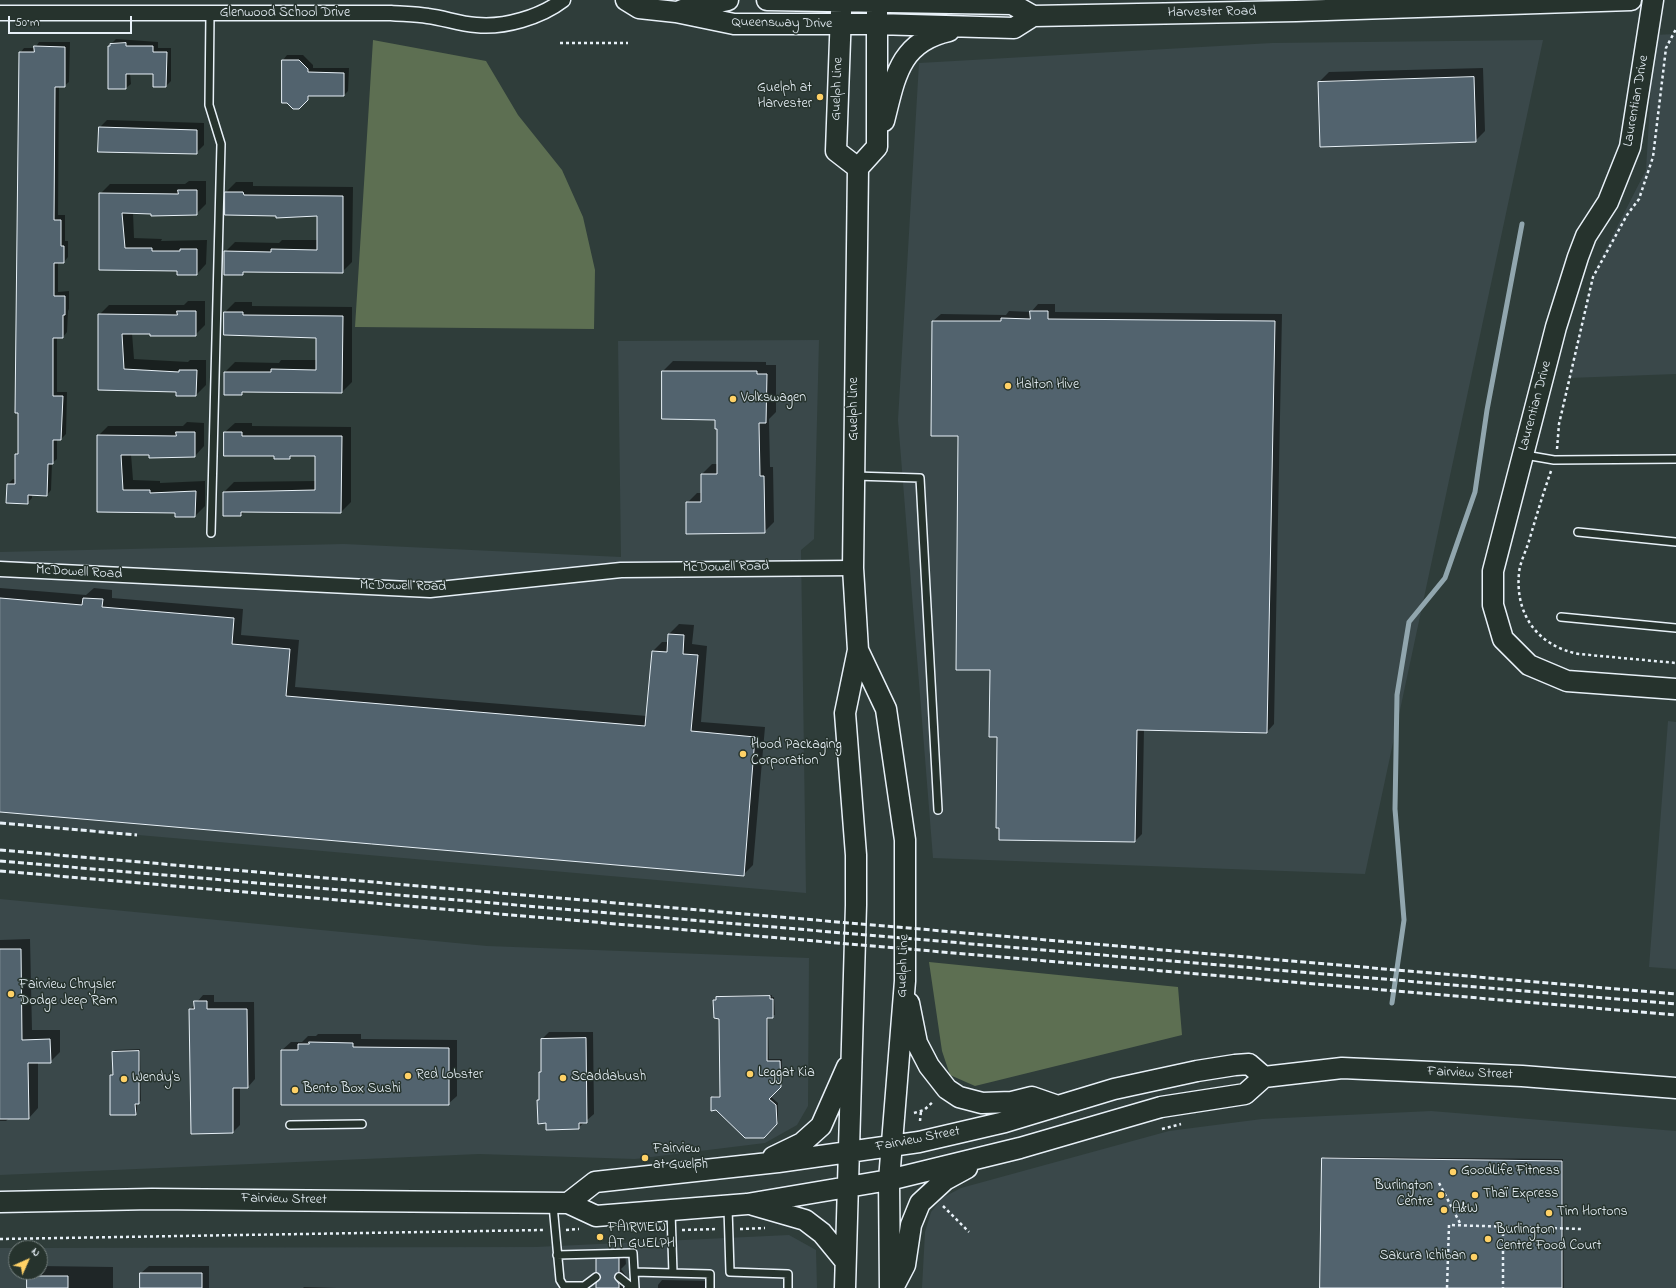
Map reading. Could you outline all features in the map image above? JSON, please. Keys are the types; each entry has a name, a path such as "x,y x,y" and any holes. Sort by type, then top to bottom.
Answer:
{"main road":[{"name":"Queensway Drive","path":"626,0 639,8 676,12 734,24 840,25"},
{"name":"Queensway Drive","path":"676,12 728,0"},
{"name":"Queensway Drive","path":"767,0 841,1"},
{"name":"Harvester Road","path":"1033,16 1296,11 1631,0"},
{"name":"Laurentian Drive","path":"1653,0 1630,147 1608,202 1586,236 1556,327 1493,571 1493,605 1503,639 1529,665 1567,681 1676,690"},
{"path":"840,25 876,24 1014,28 1033,16 1012,4 841,1"},
{"name":"Guelph Line","path":"841,1 836,151 858,168 853,568 858,650 845,713 856,855 854,1003 850,1060 845,1288"},
{"path":"877,1 877,147"},
{"path":"858,168 877,147 897,73 905,56 919,42 935,34 968,27"},
{"name":"Guelph Line","path":"858,650 886,709 905,840 905,981 889,1180 891,1288"},
{"path":"905,981 917,1043 929,1066 947,1089 964,1100 982,1103 1012,1102 1032,1097 1058,1106"},
{"path":"753,1165 782,1154 802,1143 821,1126 850,1060"},
{"name":"Fairview Street","path":"561,1203 595,1182 753,1165 849,1153 919,1142 1005,1122 1114,1089 1197,1070 1235,1064 1249,1064 1264,1077"},
{"name":"Fairview Street","path":"0,1202 156,1199 561,1203 596,1216 737,1205 889,1180 981,1158 1161,1107 1245,1094 1264,1077 1342,1068 1522,1076 1676,1088"},
{"path":"891,1288 905,1265 911,1225 920,1203 945,1180 965,1170 981,1158"},
{"path":"737,1205 805,1220 822,1233 845,1260"}],"street":[{"name":"Glenwood School Drive","path":"0,13 391,13 427,16 477,25 504,23 530,17 556,6 563,0"},
{"name":"McDowell Road","path":"0,569 430,590 621,570 853,568"}],"lane":[{"path":"210,14 209,105 221,144 211,533"},
{"path":"1523,454 1554,460 1676,459"},
{"path":"854,476 920,478 938,810"},
{"path":"1578,532 1676,542"},
{"path":"1561,617 1676,628"},
{"path":"290,1125 362,1124"},
{"path":"561,1203 557,1255 560,1280 565,1287 585,1287 596,1277"},
{"path":"737,1205 730,1272 788,1274 788,1288"},
{"path":"671,1210 673,1273"},
{"path":"557,1255 633,1253 634,1272 632,1287 619,1277"},
{"path":"634,1272 710,1274 710,1288"}],"path":[{"path":"1676,30 1666,48 1653,157 1639,200 1627,214 1593,277 1559,424 1557,449 1519,571 1519,594 1525,617 1539,635 1563,651 1578,654 1676,663"},
{"path":"560,43 628,43"},
{"path":"914,1113 921,1111 936,1099"},
{"path":"920,1121 921,1111"},
{"path":"1162,1129 1188,1122"},
{"path":"1439,1183 1461,1225"},
{"path":"939,1202 969,1232"},
{"path":"1447,1288 1449,1225 1582,1228"},
{"path":"1503,1227 1503,1288"},
{"path":"0,1239 504,1230"}],"shaded area":[{"path":"1676,34 1676,374 1569,378 1594,272 1646,170 1654,35"},
{"path":"1543,40 1365,874 933,858 898,420 919,63 1272,43"},
{"path":"819,340 814,539 801,550 806,893 0,823 0,552 344,544 621,557 618,341"},
{"path":"1668,721 1676,722 1676,969 1649,967"},
{"path":"0,899 487,946 809,958 808,1106 797,1125 765,1143 635,1159 479,1154 0,1175"},
{"path":"1431,1111 1676,1131 1676,1288 922,1288 925,1232 931,1212 942,1198 961,1188 1169,1131 1262,1119"},
{"path":"789,1235 816,1250 817,1288 0,1288 0,1248 8,1248 8,1280 48,1280 48,1248 536,1247"}],"green space":[{"path":"373,40 486,61 518,115 562,170 583,217 595,270 594,329 355,327"},
{"path":"929,962 1178,987 1182,1035 975,1086 950,1075 942,1051"}],"building":[{"path":"126,43 126,46 153,46 153,52 167,52 166,87 153,87 153,74 126,74 126,89 108,89 108,46 110,46 110,44"},
{"path":"34,46 65,47 65,87 55,87 54,220 61,220 61,246 64,246 64,263 54,263 54,296 65,296 65,315 63,315 63,338 53,338 53,396 63,396 61,440 53,440 53,464 48,464 47,496 28,495 28,504 6,503 7,484 15,484 15,454 18,454 18,413 15,413 19,52 34,52"},
{"path":"282,60 299,60 308,69 308,72 344,73 344,96 308,96 308,100 299,109 293,109 287,103 282,103"},
{"path":"1474,77 1476,142 1320,147 1318,82"},
{"path":"99,127 197,130 197,154 98,152"},
{"path":"178,190 197,190 197,215 151,216 151,214 122,213 125,248 152,248 152,251 180,251 180,249 197,249 197,275 177,275 177,271 99,270 99,193 178,194"},
{"path":"225,192 243,192 244,195 343,196 343,273 243,272 243,275 224,275 224,251 271,252 271,249 317,250 317,216 276,218 276,216 225,215"},
{"path":"177,311 196,311 196,336 150,336 150,334 122,334 124,369 179,372 179,370 197,370 196,396 176,396 176,392 98,390 98,314 177,315"},
{"path":"1030,311 1048,311 1048,319 1275,321 1267,733 1137,730 1135,842 999,840 999,828 996,828 997,737 989,737 990,670 956,670 958,436 931,436 932,321 1001,321 1001,318 1030,319"},
{"path":"224,312 243,312 243,315 343,316 342,393 242,392 242,395 224,395 224,372 271,372 271,369 316,370 316,338 224,335"},
{"path":"662,371 757,371 757,374 767,374 766,423 759,423 760,476 764,476 765,533 686,534 686,502 701,502 701,474 717,474 717,429 715,429 715,420 662,419"},
{"path":"176,432 195,432 195,457 149,458 149,455 121,455 123,490 150,490 150,493 196,491 195,517 175,517 175,513 97,512 97,435 176,436"},
{"path":"224,432 242,432 242,436 342,436 341,513 241,512 241,516 223,516 223,492 315,490 315,456 290,456 290,459 274,459 274,456 224,456"},
{"path":"0,598 82,605 83,598 103,599 102,607 234,618 232,644 290,649 286,696 645,726 652,651 667,652 668,634 684,635 683,654 698,655 691,731 755,737 744,876 0,812"},
{"name":"Fairview Chrysler Dodge Jeep Ram","path":"0,949 21,949 22,1040 50,1039 51,1063 28,1063 29,1119 0,1119"},
{"name":"Leggat Kia","path":"770,996 770,999 773,999 773,1018 767,1018 767,1061 780,1061 781,1087 769,1099 776,1105 777,1124 764,1138 745,1138 716,1110 711,1111 711,1097 720,1097 719,1019 714,1018 713,1000 716,1000 716,997"},
{"path":"194,1001 207,1001 207,1009 247,1009 248,1088 233,1088 233,1133 191,1134 189,1009 194,1009"},
{"name":"Scaddabush","path":"586,1038 587,1123 579,1123 579,1129 546,1130 546,1123 538,1124 537,1100 539,1100 539,1072 541,1072 541,1039"},
{"path":"309,1042 353,1043 353,1047 449,1048 449,1105 281,1105 281,1050 298,1050 298,1044 309,1044"},
{"name":"Wendy's","path":"139,1051 139,1104 135,1104 136,1115 110,1115 110,1075 113,1075 112,1052"},
{"name":"Burlington Centre","path":"1322,1158 1562,1161 1562,1288 1320,1288"},
{"path":"619,1258 619,1272 614,1277 619,1284 619,1288 596,1288 596,1283 601,1277 596,1272 596,1259"},
{"path":"140,1273 202,1273 202,1288 140,1288"},
{"path":"48,1276 68,1276 68,1288 27,1288 27,1280 48,1280"}],"waterway":[{"path":"1392,1003 1404,920 1395,809 1397,695 1409,622 1445,578 1475,492 1487,410 1522,224"}],"railway":[{"path":"0,823 137,835"},
{"path":"0,850 1676,994"},
{"path":"0,861 1676,1004"},
{"path":"0,871 1676,1015"}],"place":[{"name":"Guelph at Harvester","path":"820,97"},
{"name":"Halton Hive","path":"1008,386"},
{"name":"Volkswagen","path":"733,399"},
{"name":"Hood Packaging Corporation","path":"743,754"},
{"name":"Fairview Chrysler Dodge Jeep Ram","path":"11,994"},
{"name":"Leggat Kia","path":"750,1074"},
{"name":"Red Lobster","path":"408,1076"},
{"name":"Scaddabush","path":"563,1078"},
{"name":"Wendy's","path":"124,1079"},
{"name":"Bento Box Sushi","path":"295,1090"},
{"name":"Fairview at Guelph","path":"645,1158"},
{"name":"GoodLife Fitness","path":"1453,1172"},
{"name":"Burlington Centre","path":"1441,1195"},
{"name":"Thaï Express","path":"1475,1195"},
{"name":"A&W","path":"1444,1210"},
{"name":"Tim Hortons","path":"1549,1213"},
{"name":"FAIRVIEW AT GUELPH","path":"600,1237"},
{"name":"Burlington Centre Food Court","path":"1488,1239"},
{"name":"Sakura Ichiban","path":"1474,1257"}]}
